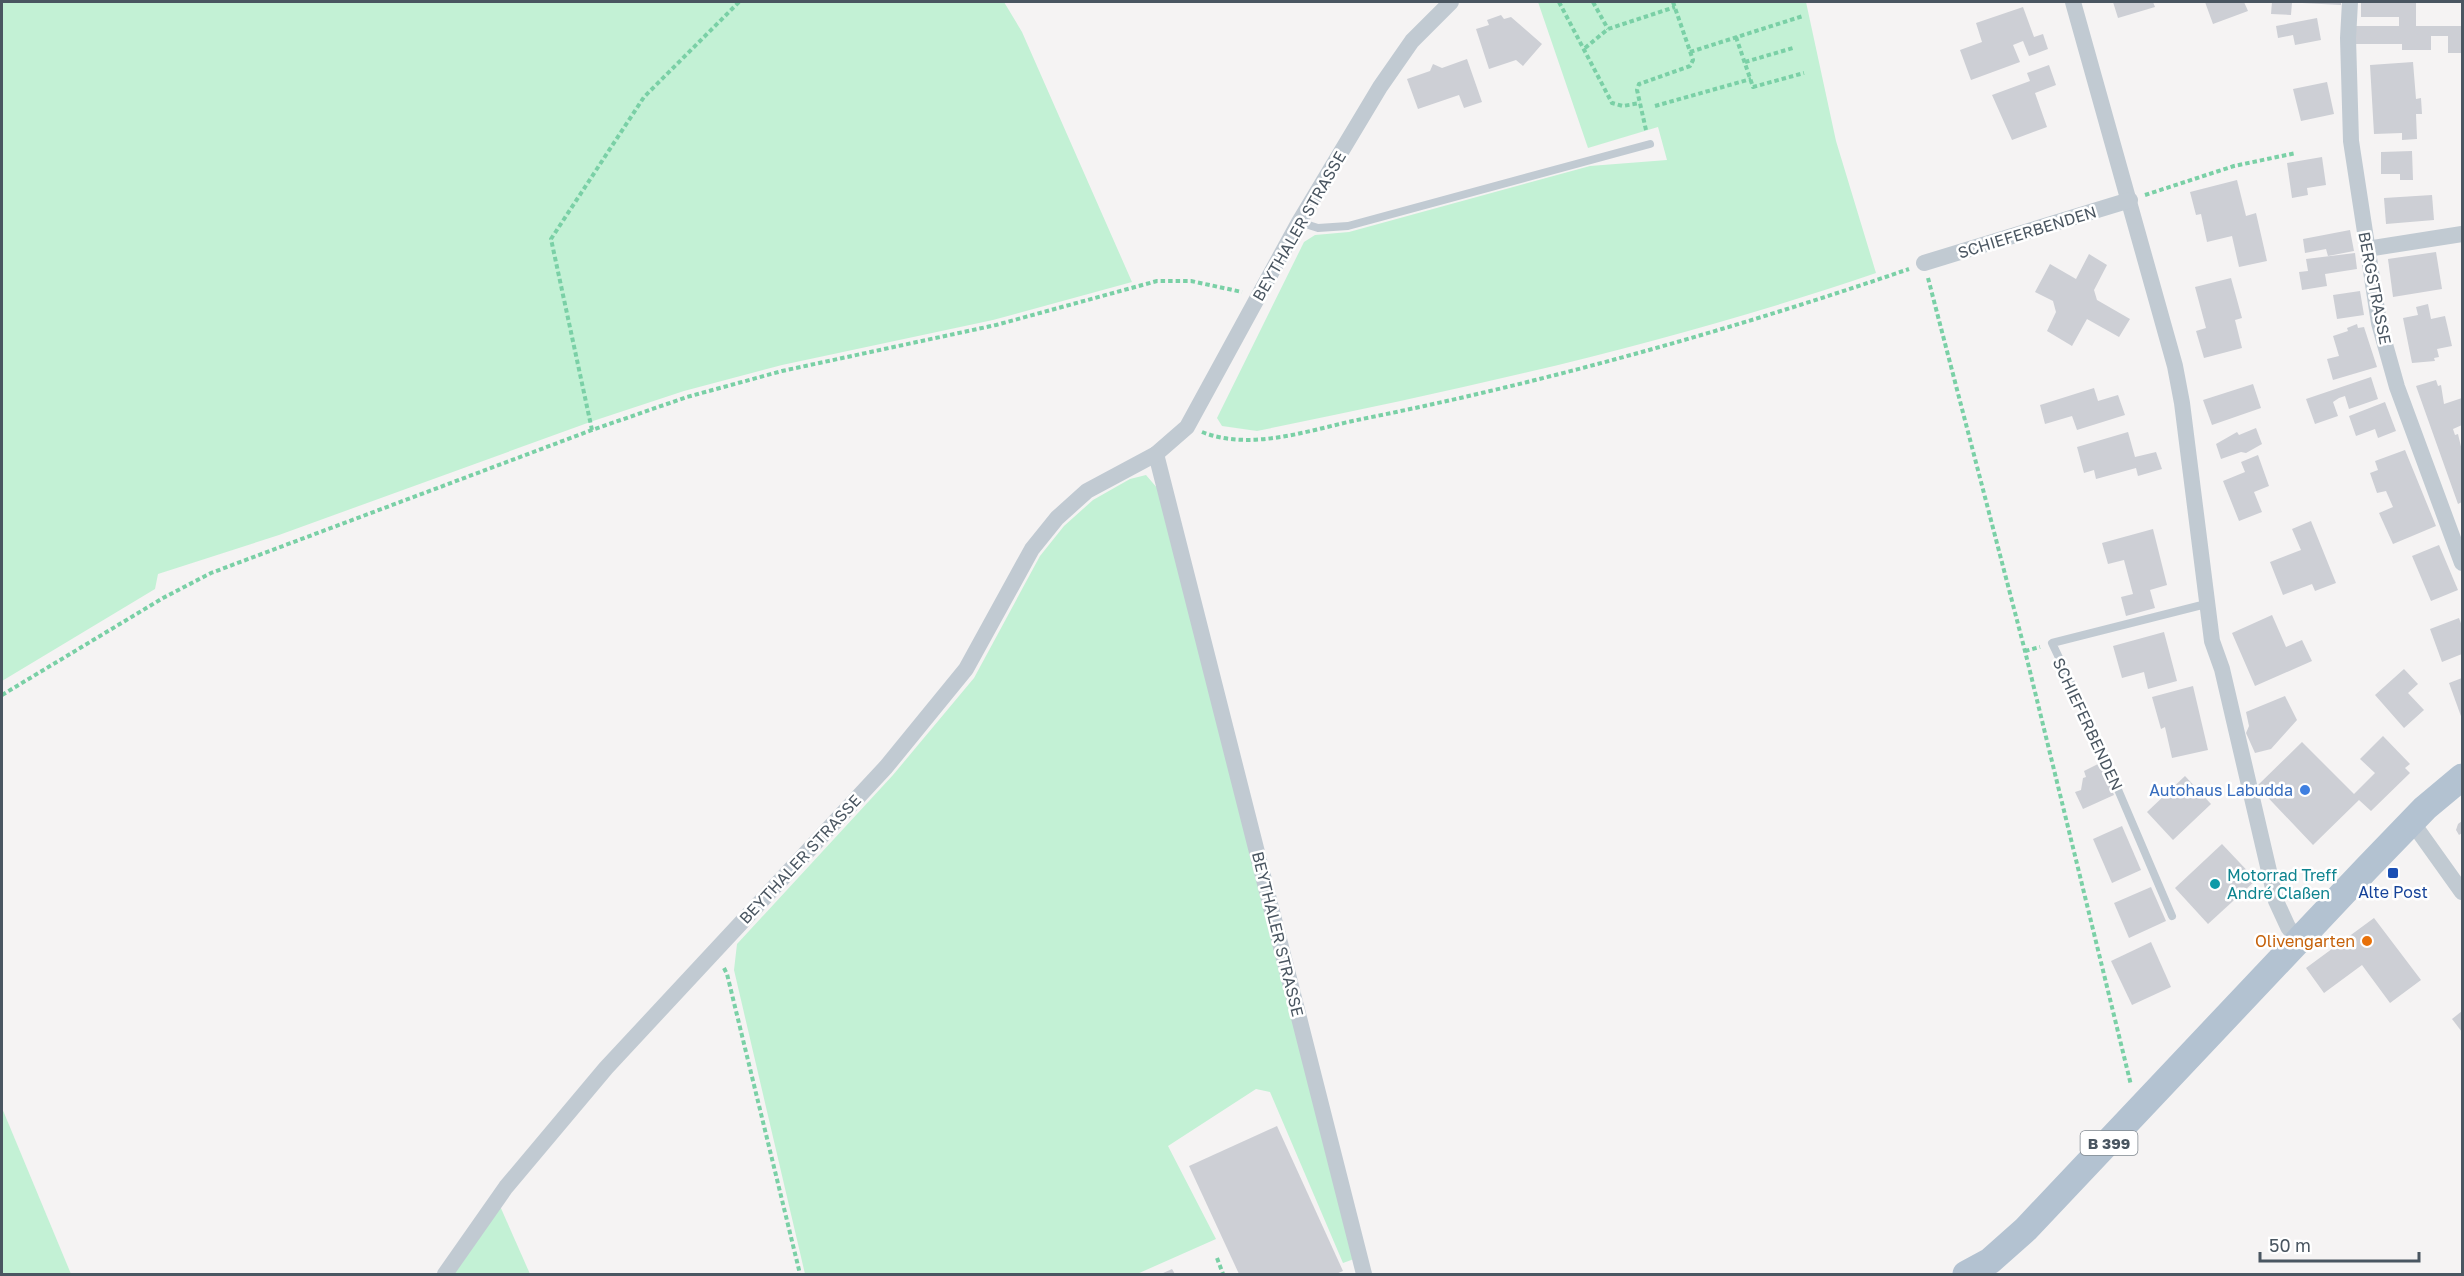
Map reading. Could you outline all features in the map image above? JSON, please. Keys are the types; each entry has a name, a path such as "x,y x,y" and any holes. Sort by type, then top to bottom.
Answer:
{"main road":[{"name":"B 399","path":"1966,1275 1990,1261 2026,1229 2412,822 2463,777"}],"street":[{"name":"BEYTHALER STRASSE","path":"445,1275 506,1187 606,1068 885,767 966,669 1032,549 1057,518 1087,491 1156,454 1187,427 1299,222 1380,87 1412,41 1451,2"},
{"path":"2073,2 2166,330 2182,403 2212,641 2222,669 2276,901 2288,927 2298,940"},
{"name":"BERGSTRASSE","path":"2350,2 2348,38 2350,135 2379,323 2397,387 2463,563"},
{"name":"SCHIEFERBENDEN","path":"1924,263 2130,200"},
{"path":"2367,249 2463,234"},
{"name":"BEYTHALER STRASSE","path":"1156,454 1364,1275"},
{"path":"2412,822 2463,892"}],"lane":[{"path":"1299,222 1318,228 1348,226 1650,144"},
{"name":"SCHIEFERBENDEN","path":"2172,916 2084,710 2052,643 2206,604"}],"path":[{"path":"592,430 551,239 644,97 739,2"},
{"path":"1559,2 1612,103 1623,106 1640,103"},
{"path":"1593,2 1608,29"},
{"path":"1650,144 1640,103 1639,84 1690,66 1693,60 1673,2"},
{"path":"1585,48 1608,29 1675,7"},
{"path":"1690,52 1803,16"},
{"path":"1736,37 1753,87 1804,73"},
{"path":"1745,62 1793,48"},
{"path":"1655,106 1751,79"},
{"path":"2130,200 2235,166 2296,153"},
{"path":"1187,427 1215,437 1258,440 1431,406 1678,342 1806,304 1924,263 2025,651 2138,1112"},
{"path":"2,694 163,598 211,573 592,430 687,397 782,371 975,330 1158,281 1191,281 1238,290 1257,298"},
{"path":"713,952 727,974 800,1275"},
{"path":"1217,1258 1223,1275"}],"green space":[{"path":"2,2 1004,2 1022,32 1132,282 993,320 782,365 684,391 593,421 279,535 158,574 155,589 2,681"},
{"path":"1538,2 1806,2 1836,141 1876,273 1724,321 1491,381 1257,431 1222,426 1217,418 1304,242 1315,235 1349,232 1590,166 1667,160 1658,127 1588,148"},
{"path":"1146,475 1158,489 1354,1259 1343,1263 1270,1092 1256,1089 1168,1146 1216,1239 1137,1274 805,1274 734,970 737,944 893,775 974,678 1040,556 1064,526 1093,500 1130,479"},
{"path":"2,1108 71,1274 2,1274"},
{"path":"500,1206 530,1274 453,1274"}],"building":[{"path":"2113,2 2153,2 2155,7 2118,18"},
{"path":"2205,2 2244,2 2248,11 2213,24"},
{"path":"2272,2 2292,2 2291,15 2271,14"},
{"path":"2341,2 2341,5 2302,3"},
{"path":"2361,2 2416,2 2416,26 2462,26 2462,53 2448,53 2448,36 2431,36 2431,50 2402,50 2402,44 2356,44 2356,26 2399,26 2399,17 2361,17"},
{"path":"2023,7 2034,37 2043,34 2048,49 2029,56 2023,41 2013,45 2020,62 1971,80 1960,50 1982,42 1976,23"},
{"path":"1501,15 1504,19 1511,17 1542,44 1523,66 1516,60 1489,69 1476,29 1489,25 1487,20"},
{"path":"2317,18 2321,40 2295,45 2293,35 2278,38 2276,26"},
{"path":"1467,59 1482,102 1464,108 1459,95 1418,109 1407,79 1430,71 1433,64 1442,68"},
{"path":"2413,62 2416,99 2421,98 2422,114 2416,114 2417,139 2402,140 2402,133 2374,134 2370,65"},
{"path":"2049,65 2056,85 2035,93 2047,127 2012,140 1992,95 2030,81 2027,73"},
{"path":"2327,82 2334,114 2301,121 2293,89"},
{"path":"2412,151 2413,180 2400,180 2400,174 2381,174 2381,152"},
{"path":"2322,157 2326,185 2307,188 2308,195 2292,198 2287,163"},
{"path":"2237,180 2246,216 2256,213 2267,261 2239,267 2232,236 2207,242 2201,214 2196,215 2190,192"},
{"path":"2432,195 2434,220 2386,224 2384,198"},
{"path":"2350,230 2354,251 2328,256 2326,249 2305,253 2303,239"},
{"path":"2436,252 2442,289 2393,297 2388,259"},
{"path":"2355,253 2357,269 2325,274 2327,286 2302,290 2299,272 2308,271 2306,259"},
{"path":"2089,254 2107,265 2094,290 2097,300 2130,319 2119,337 2087,319 2072,346 2047,331 2056,312 2053,301 2035,292 2050,264 2076,279"},
{"path":"2231,278 2242,318 2235,320 2242,348 2204,358 2196,331 2206,328 2195,287"},
{"path":"2360,291 2364,315 2337,319 2333,295"},
{"path":"2428,304 2431,319 2445,316 2452,346 2437,349 2439,357 2434,358 2435,361 2412,363 2403,318 2418,315 2416,307"},
{"path":"2357,324 2358,328 2364,327 2377,367 2333,380 2327,359 2339,356 2333,336 2348,331 2347,328"},
{"path":"2371,377 2378,399 2349,409 2345,396 2339,398 2333,402 2338,416 2315,424 2306,399"},
{"path":"2436,380 2438,386 2441,385 2444,404 2462,398 2462,425 2453,429 2455,435 2458,434 2462,451 2462,502 2458,504 2416,386"},
{"path":"2253,384 2261,408 2212,425 2203,400"},
{"path":"2094,388 2098,401 2118,395 2125,415 2077,430 2072,416 2045,424 2040,405"},
{"path":"2385,402 2396,431 2378,438 2375,429 2356,436 2349,416"},
{"path":"2256,428 2262,444 2246,453 2241,452 2221,459 2216,444 2237,432 2239,435"},
{"path":"2128,432 2135,457 2156,452 2162,469 2138,476 2136,468 2096,479 2094,470 2084,473 2077,447"},
{"path":"2405,450 2436,526 2393,544 2379,513 2393,507 2386,491 2377,493 2370,473 2378,470 2375,461"},
{"path":"2258,455 2269,486 2254,492 2262,512 2239,521 2223,481 2245,472 2241,462"},
{"path":"2311,521 2336,583 2315,591 2312,584 2283,595 2270,562 2301,550 2292,529"},
{"path":"2153,529 2167,585 2150,590 2155,608 2126,616 2121,597 2133,594 2124,560 2108,564 2102,543"},
{"path":"2439,545 2458,590 2431,601 2412,556"},
{"path":"2272,615 2286,647 2302,640 2312,661 2255,686 2232,633"},
{"path":"2459,618 2462,626 2462,654 2442,662 2430,629"},
{"path":"2164,632 2177,681 2148,689 2144,672 2122,678 2113,646"},
{"path":"2404,669 2418,684 2408,693 2424,710 2404,728 2375,695"},
{"path":"2462,678 2462,719 2449,683"},
{"path":"2193,686 2208,750 2172,758 2165,727 2161,729 2152,697"},
{"path":"2285,696 2297,720 2271,749 2255,753 2246,733 2249,726 2246,712"},
{"name":"Autohaus Labudda","path":"2383,736 2410,764 2405,768 2410,773 2371,811 2359,800 2313,845 2257,786 2302,742 2354,794 2375,773 2360,759"},
{"path":"2100,763 2114,795 2083,809 2075,792 2081,790 2083,778 2086,777 2084,771"},
{"path":"2185,776 2211,804 2173,840 2147,812"},
{"path":"2462,821 2462,833 2459,835 2456,830"},
{"path":"2122,826 2141,870 2112,883 2093,839"},
{"name":"Motorrad Treff André Claßen","path":"2222,844 2256,880 2208,924 2175,888"},
{"path":"2151,887 2166,921 2129,938 2114,903"},
{"name":"Olivengarten","path":"2374,918 2421,980 2390,1003 2362,965 2324,993 2306,968"},
{"path":"2151,942 2171,987 2132,1005 2111,961"},
{"path":"2462,1011 2462,1032 2452,1019"},
{"path":"1277,1126 1343,1271 1336,1274 1239,1274 1189,1166"},
{"path":"1172,1269 1175,1274 1161,1274"}],"place":[{"name":"Autohaus Labudda","path":"2305,790"},
{"name":"Alte Post","path":"2393,873"},
{"name":"Motorrad Treff André Claßen","path":"2215,884"},
{"name":"Olivengarten","path":"2367,941"}]}
